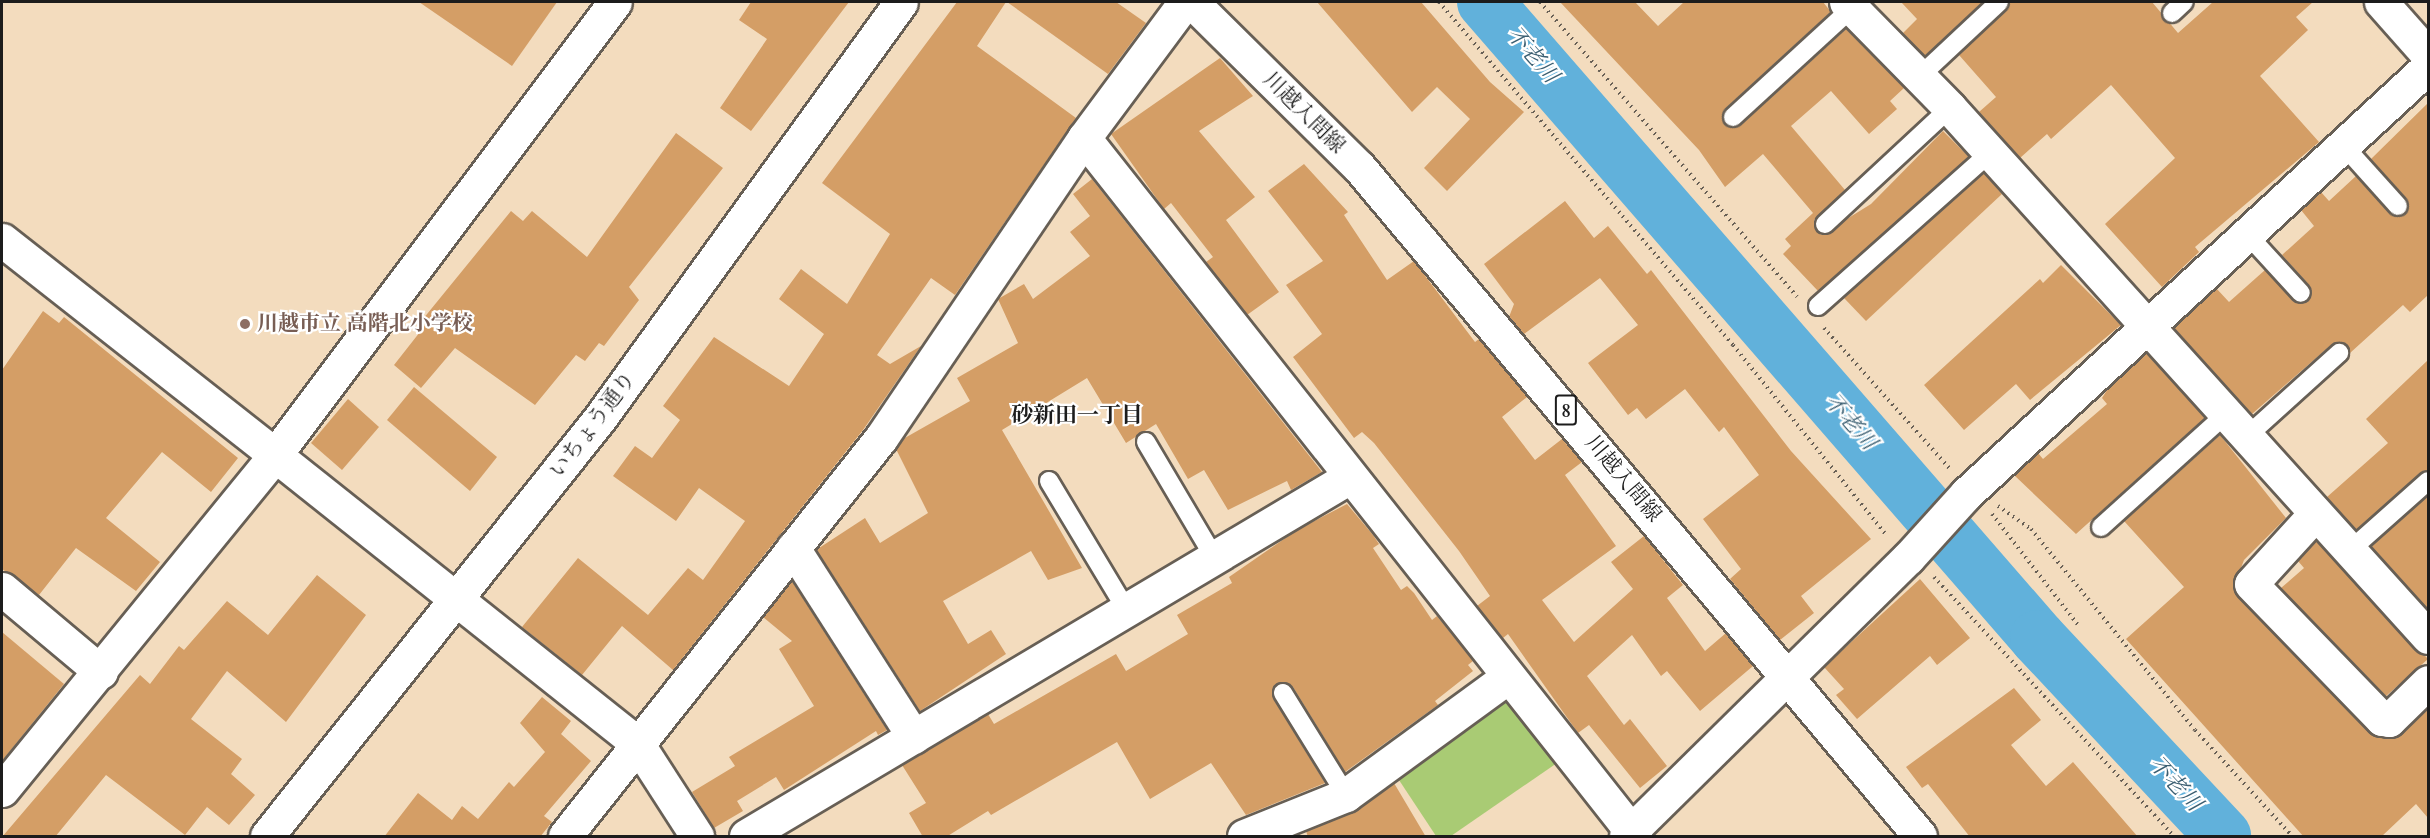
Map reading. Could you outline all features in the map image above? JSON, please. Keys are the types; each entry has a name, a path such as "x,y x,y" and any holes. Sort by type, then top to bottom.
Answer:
{"street":[{"path":"2,790 101,672 275,455 615,2"},
{"name":"いちょう通り","path":"267,837 607,408 902,2"},
{"path":"565,837 637,743 881,438 1084,138 1185,2"},
{"name":"川越入間線","path":"1192,2 1359,167 1920,837"},
{"path":"2381,2 2428,55"},
{"path":"1849,5 1950,108 2347,553 2428,637"},
{"path":"1084,138 1348,478 1508,676 1630,835 1786,676 2143,326 2428,67"},
{"path":"2,240 637,743 697,837"},
{"path":"746,837 1348,478"},
{"path":"2314,515 2251,584 2382,720 2389,720 2428,682"},
{"path":"793,548 914,736"},
{"path":"2,589 101,672"},
{"path":"1244,837 1346,795 1508,676"}],"lane":[{"path":"1920,76 1999,2"},
{"path":"1733,117 1849,5"},
{"path":"1825,224 1950,108"},
{"path":"2343,145 2398,206"},
{"path":"1814,311 1990,153"},
{"path":"2246,233 2301,293"},
{"path":"2101,527 2234,427 2339,353"},
{"path":"1146,442 1214,557"},
{"path":"1049,481 1126,609"},
{"path":"2347,553 2428,481"},
{"path":"1283,693 1346,795"}],"path":[{"path":"1439,2 1910,556 2174,837"},
{"path":"1540,2 1972,493 2078,625"},
{"path":"1972,493 2031,529 2195,730 2292,837"}],"green space":[{"path":"1506,698 1557,763 1451,836 1436,836 1397,777"}],"building":[{"path":"419,2 557,2 512,66"},
{"path":"751,2 849,2 751,131 720,108 767,39 739,20"},
{"path":"957,2 1006,2 977,46 1076,118 955,295 931,278 877,355 890,364 921,346 863,430 673,670 622,626 582,675 522,627 578,558 648,615 688,568 703,580 745,521 699,488 676,521 613,476 635,446 652,458 680,420 663,406 714,337 789,386 824,334 779,299 801,269 847,304 890,234 822,183"},
{"path":"1007,2 1116,2 1146,23 1108,74"},
{"path":"1317,2 1421,2 1490,82 1524,112 1447,191 1424,168 1470,119 1437,87 1412,112"},
{"path":"1560,2 1635,2 1658,26 1684,2 1823,2 1831,12 1725,109 1722,119 1729,127 1741,125 1846,29 1904,88 1890,101 1897,109 1869,134 1831,91 1791,126 1845,190 1814,220 1821,235 1871,204 1943,131 1969,157 1818,291 1783,254 1791,246 1785,239 1813,213 1763,154 1725,187 1699,150"},
{"path":"1901,2 1983,2 1925,56 1903,33 1917,19"},
{"path":"2010,2 2152,2 2178,33 2213,2 2313,2 2296,17 2308,30 2260,76 2319,142 2195,247 2199,252 2162,287 2105,224 2175,158 2111,85 2051,139 2047,134 2020,158 1979,112 1996,97 1959,55"},
{"path":"1220,58 1253,96 1199,131 1255,197 1226,220 1279,292 1247,315 1206,262 1213,257 1171,203 1164,209 1111,134"},
{"path":"2428,103 2428,295 2410,312 2403,305 2350,353 2343,343 2331,345 2252,414 2174,328 2216,288 2229,302 2265,270 2293,301 2308,302 2310,286 2282,255 2314,226 2301,210 2321,192 2329,201 2356,176 2390,214 2405,215 2407,199 2371,159"},
{"path":"676,133 723,168 629,287 639,300 604,346 599,343 585,361 576,355 535,405 455,348 421,388 394,365 427,323 423,319 511,211 523,221 532,211 587,257"},
{"path":"1304,164 1348,212 1344,215 1387,280 1414,261 1475,342 1479,339 1527,397 1502,417 1535,460 1562,439 1582,462 1565,475 1616,546 1542,600 1574,642 1633,589 1611,562 1644,536 1683,585 1667,598 1705,651 1726,633 1753,666 1700,711 1667,671 1661,676 1632,635 1587,676 1624,725 1630,719 1667,766 1640,788 1589,725 1578,733 1508,634 1503,638 1477,606 1490,596 1459,551 1374,443 1362,432 1354,438 1293,357 1322,334 1286,285 1323,261 1268,191"},
{"path":"1984,173 2002,194 1866,321 1844,298"},
{"path":"1092,179 1322,472 1291,490 1287,481 1228,510 1204,470 1188,479 1156,424 1126,443 1087,378 1002,430 1082,568 1048,580 1031,551 943,601 968,644 991,630 1006,654 920,711 816,550 865,518 880,543 928,513 896,449 903,439 970,401 957,378 1018,343 998,299 1024,284 1033,299 1090,256 1070,232 1090,216 1073,194"},
{"path":"1565,201 1594,238 1608,226 1647,274 1651,270 1791,451 1871,539 1801,596 1814,613 1780,640 1730,579 1741,569 1703,519 1759,475 1724,427 1719,432 1685,389 1646,419 1637,408 1628,415 1588,363 1638,325 1600,278 1524,334 1509,317 1514,304 1484,264"},
{"path":"2061,265 2121,325 2030,400 2016,384 1964,430 1924,385 2040,279 2043,283"},
{"path":"43,311 59,323 64,317 238,458 211,492 162,452 106,518 160,562 136,591 76,548 39,595 2,569 2,370"},
{"path":"2146,353 2205,418 2076,534 2014,475 2038,453 2043,459 2107,404 2102,398 2109,387"},
{"path":"2428,360 2428,470 2356,530 2327,497 2388,443 2366,419"},
{"path":"414,387 497,457 470,491 387,420"},
{"path":"348,399 379,427 342,470 311,443"},
{"path":"2220,435 2286,518 2244,560 2233,589 2369,732 2395,738 2428,708 2428,818 2416,804 2381,837 2304,837 2126,639 2184,587 2124,521"},
{"path":"2428,496 2428,610 2371,546"},
{"path":"1347,504 1379,544 1373,548 1401,590 1407,586 1432,620 1437,616 1473,661 1468,665 1473,671 1435,701 1438,705 1345,772 1293,687 1282,682 1273,688 1273,698 1325,783 1246,815 1211,763 1150,799 1117,742 991,815 988,811 946,837 923,837 909,813 926,803 902,765 988,714 994,724 1116,654 1126,671 1188,634 1177,615 1232,583 1229,577 1297,530"},
{"path":"2316,541 2428,659 2386,696 2281,588 2304,568 2298,561"},
{"path":"317,575 366,615 286,722 227,671 191,719 242,759 231,774 255,795 229,825 207,807 185,835 106,775 55,837 2,837 140,675 150,684 179,646 184,650 227,601 268,635"},
{"path":"1920,579 1970,638 1937,665 1930,656 1857,719 1836,695 1844,689 1824,667"},
{"path":"792,581 887,730 878,735 876,731 784,790 776,777 737,801 743,811 714,828 692,792 735,766 729,757 814,706 779,649 792,641 763,617"},
{"path":"2,632 64,684 2,761"},
{"path":"2014,688 2041,720 2011,745 2046,786 2073,762 2138,837 1970,837 1928,784 1922,788 1906,767"},
{"path":"542,697 571,721 561,734 591,761 544,816 552,822 540,837 384,837 418,793 452,820 462,806 478,819 509,782 514,787 545,752 520,723"},
{"path":"1394,783 1426,837 1308,837 1306,831 1353,812"}],"waterway":[{"name":"不老川","path":"1485,2 2038,638 2223,836"}],"place":[{"name":"川越市立 高階北小学校","path":"245,324"}],"district":[{"name":"砂新田一丁目","path":"1077,416"}]}
